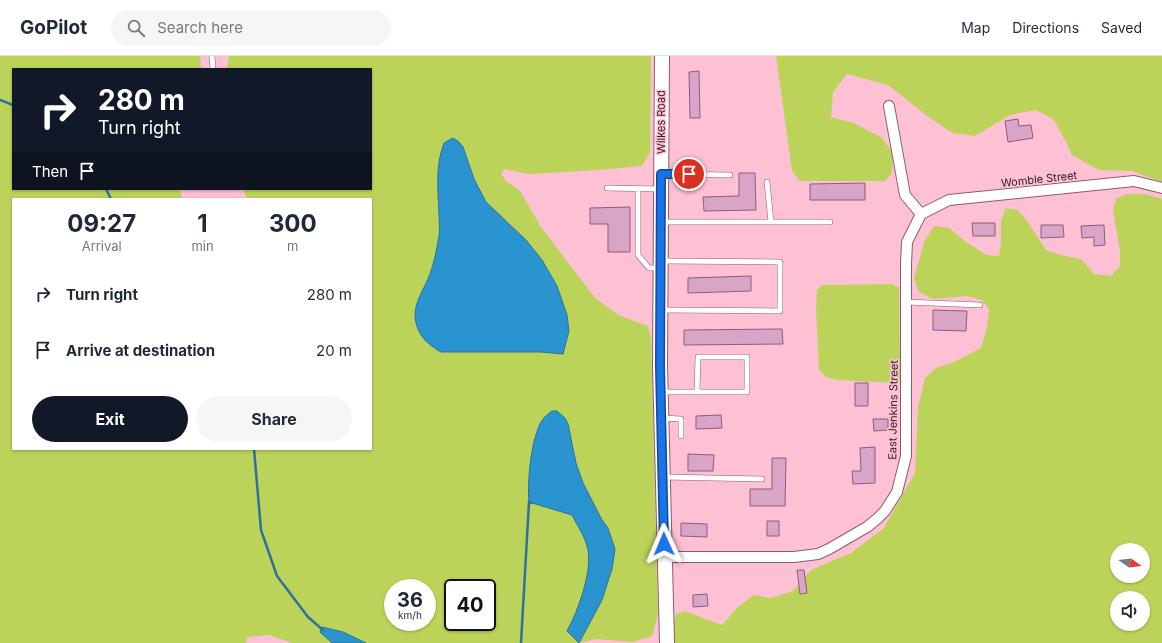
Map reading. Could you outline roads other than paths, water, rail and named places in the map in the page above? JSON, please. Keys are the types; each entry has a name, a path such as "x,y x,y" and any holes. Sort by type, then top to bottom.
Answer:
{"street":[{"name":"Wilkes Road","path":"662,56 660,310 661,418 667,643"},
{"path":"890,106 905,195 921,214"},
{"name":"Womble Street","path":"921,214 949,200 1134,181 1162,188"},
{"name":"East Jenkins Street","path":"664,557 794,557 818,554 867,527 885,511 897,492 906,456 907,242 921,214"}],"lane":[{"path":"212,56 213,68"},
{"path":"661,174 730,175"},
{"path":"767,182 771,222"},
{"path":"607,188 661,189"},
{"path":"638,189 638,255 649,268 661,264 780,262 780,311 660,310"},
{"path":"661,222 830,222"},
{"path":"906,302 980,305"},
{"path":"661,392 698,392 747,392 747,357 698,357 698,392"},
{"path":"661,418 682,419 681,436"},
{"path":"663,477 762,480"}],"water":[{"path":"453,138 463,147 474,179 486,202 526,240 542,260 557,286 567,315 569,331 563,354 541,352 441,352 431,346 420,334 416,323 415,311 418,300 431,270 439,236 439,161 444,143"},
{"path":"552,411 557,411 565,418 568,424 576,463 583,483 602,520 608,528 615,549 612,569 602,600 579,643 567,631 576,612 587,577 589,555 586,542 572,515 529,502 529,473 532,450 542,421"},
{"path":"322,627 343,632 366,643 332,643 320,632"}],"waterway":[{"path":"0,100 12,105"},
{"path":"106,190 110,198"},
{"path":"254,450 261,530 277,576 308,617 323,630"},
{"path":"521,643 529,502 531,503"}]}
